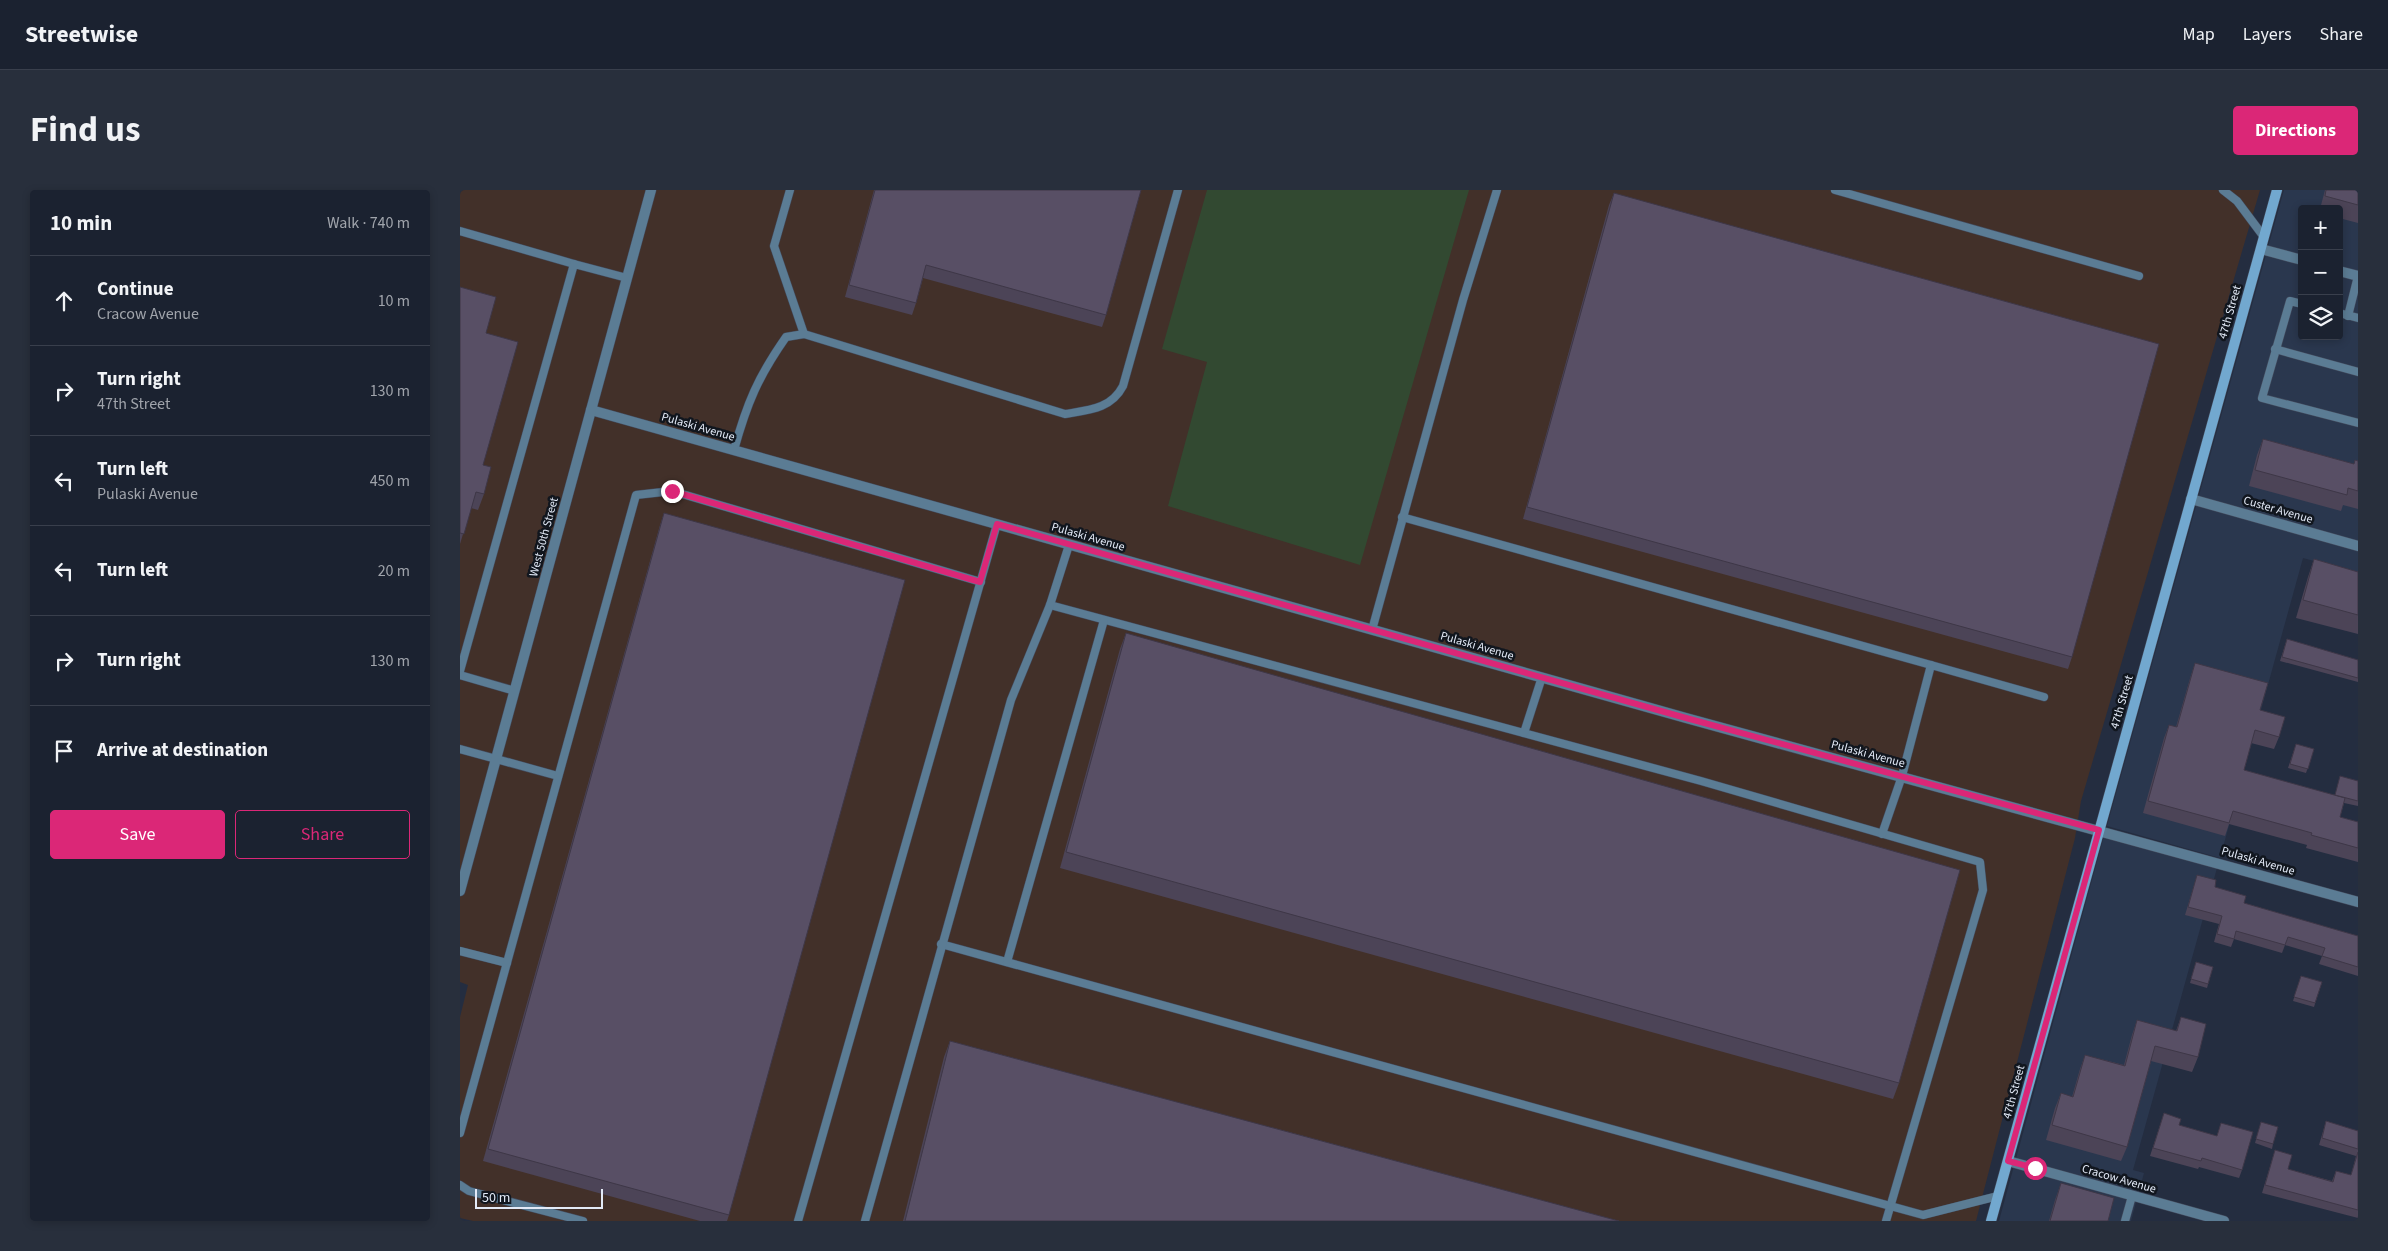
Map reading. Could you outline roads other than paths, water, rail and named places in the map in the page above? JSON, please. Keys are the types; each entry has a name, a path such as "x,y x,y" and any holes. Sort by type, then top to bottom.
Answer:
{"main road":[{"name":"47th Street","path":"1992,1221 2277,190"}],"street":[{"name":"West 50th Street","path":"460,892 652,190"},
{"path":"2261,249 2298,259"},
{"path":"2343,271 2358,276"},
{"name":"Pulaski Avenue","path":"591,410 1372,630 2358,902"},
{"name":"Custer Avenue","path":"2191,499 2358,546"},
{"name":"Cracow Avenue","path":"2008,1161 2224,1221"}],"lane":[{"path":"790,190 774,246 804,334"},
{"path":"734,450 746,407 764,368 786,337 804,334 1065,414 1096,409 1117,398 1123,386 1178,190"},
{"path":"1372,630 1463,300 1497,190"},
{"path":"1835,190 2139,276"},
{"path":"2224,190 2237,201 2264,237"},
{"path":"460,231 628,278"},
{"path":"460,671 574,264"},
{"path":"2358,276 2343,314 2358,318"},
{"path":"2298,303 2290,301 2262,398 2358,423"},
{"path":"2276,348 2358,372"},
{"path":"460,1134 636,496 672,491 980,582"},
{"path":"1402,518 2044,697"},
{"path":"798,1221 997,524"},
{"path":"864,1221 1010,700 1050,605 1069,544"},
{"path":"1050,605 1701,781 1980,862 1983,890 1886,1221"},
{"path":"1007,962 1104,620"},
{"path":"1882,834 1902,776 1931,665"},
{"path":"460,675 515,691"},
{"path":"1524,733 1542,677"},
{"path":"460,749 558,776"},
{"path":"941,944 1891,1204 1925,1218 1998,1196"},
{"path":"460,950 507,963"},
{"path":"460,1184 469,1191 583,1221"},
{"path":"2125,1221 2132,1196"}]}
